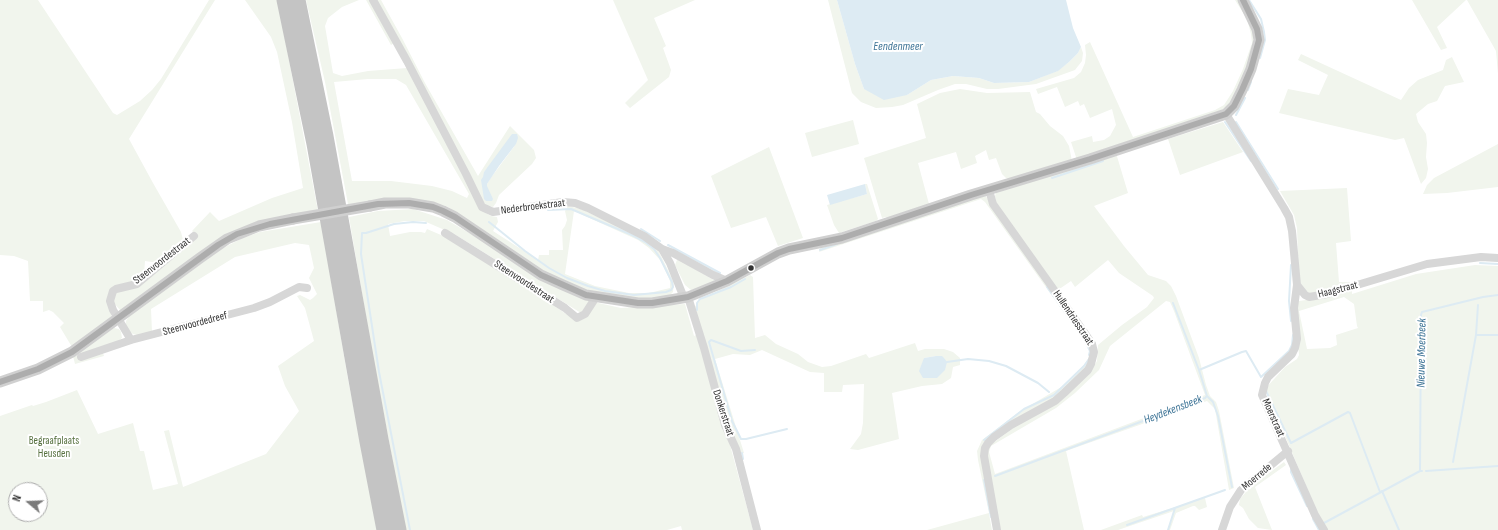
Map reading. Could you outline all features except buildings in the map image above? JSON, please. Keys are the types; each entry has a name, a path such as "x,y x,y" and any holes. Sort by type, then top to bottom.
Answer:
{"highway":[{"path":"284,0 314,144 384,530"},
{"path":"298,0 325,129 381,440 399,530"}],"street":[{"name":"Nederbroekstraat","path":"373,0 407,61 482,207 493,212 563,202 575,203 644,236 662,249 674,253 713,275 727,281"},
{"path":"1243,0 1257,29 1259,40 1251,69 1242,90 1234,106 1226,114 1289,218 1292,231 1297,285"},
{"name":"Steenvoordestraat","path":"0,382 38,369 60,359 87,342 227,239 258,226 385,203 409,203 432,207 455,217 541,274 574,290 596,297 638,303 652,303 686,297 727,281 778,253 789,249 842,238 1226,114"},
{"name":"Hullendriesstraat","path":"989,190 993,204 1084,332 1092,344 1094,352 1088,370 1055,401 994,437 985,448 984,456 997,530"},
{"name":"Steenvoordestraat","path":"445,233 558,304 577,318 586,314 596,297"},
{"name":"Steenvoordestraat","path":"131,340 110,301 113,291 137,284 194,236"},
{"name":"Donkerstraat","path":"662,249 686,297 704,348 725,425 736,449 757,530"},
{"name":"Haagstraat","path":"1297,285 1305,295 1309,297 1344,289 1428,264 1481,257 1498,258"},
{"name":"Moerstraat","path":"1297,285 1294,308 1297,339 1295,348 1292,354 1268,377 1262,395 1315,514 1324,530"},
{"name":"Steenvoordedreef","path":"81,357 131,340 254,308 270,302 299,287 307,288"},
{"name":"Moerrede","path":"1222,530 1230,507 1241,490 1288,451"}],"green space":[{"path":"0,0 38,0 113,113 117,115 140,101 152,90 161,79 209,0 215,0 129,139 181,232 183,240 159,263 145,261 144,274 138,279 115,288 111,318 72,347 60,327 64,323 53,312 49,310 43,312 43,301 30,301 28,261 14,256 0,255"},
{"path":"245,0 277,0 318,211 264,221 123,311 120,310 113,302 116,292 135,286 197,236 192,231 210,212 219,221 272,198 303,188 292,122 277,52 271,37"},
{"path":"306,0 359,0 342,7 328,18 325,26 333,73 342,76 368,71 407,68 481,210 491,216 497,217 498,222 493,231 538,260 539,255 549,255 549,250 563,250 562,230 567,220 565,211 568,206 581,209 636,235 659,252 674,282 673,292 670,295 663,297 637,299 596,293 556,279 448,207 437,204 348,204 325,82","holes":["368,79 396,79 406,85 469,194 467,198 452,191 432,186 391,181 352,181 334,82","574,211 638,240 649,248 661,261 670,281 670,288 649,293 629,293 595,286 565,274"]},
{"path":"366,0 381,0 425,83 478,176 510,126 534,150 536,158 532,164 499,195 493,207 484,205 398,41 391,45","holes":["516,144 487,184 484,199 484,172"]},
{"path":"613,0 695,0 654,18 666,46 663,48 671,70 669,77 630,108 625,103 648,80"},
{"path":"828,0 837,0 855,64 864,89 907,95 931,80 953,76 979,78 994,83 1029,82 1057,71 1078,53 1081,47 1083,53 1082,61 1075,70 1036,84 987,89 966,84 955,84 903,105 876,108 861,102 852,93"},
{"path":"1235,0 1238,0 1254,33 1252,52 1234,99 1224,110 1077,160 1071,142 1092,136 1093,142 1104,140 1110,136 1116,125 1112,109 1090,118 1084,104 1080,106 1078,101 1065,107 1057,87 1038,94 1036,89 1074,78 1081,72 1085,63 1085,45 1090,42 1133,137 1215,110 1224,105 1233,91 1243,69 1252,43 1247,19"},
{"path":"1412,0 1466,0 1437,27 1447,48 1441,50"},
{"path":"1467,0 1498,0 1498,74 1496,51"},
{"path":"1301,54 1401,100 1409,88 1418,80 1443,70 1446,60 1452,57 1464,82 1445,86 1437,101 1428,104 1416,114 1418,122 1426,134 1427,143 1426,157 1428,169 1426,178 1421,184 1404,138 1395,140 1279,113 1288,89 1319,95 1328,75 1298,60"},
{"path":"960,89 987,93 1030,92 1036,112 1063,136 1069,146 1072,161 1011,180 1002,174 996,158 989,160 986,150 975,156 977,163 961,169 956,152 918,163 929,204 889,219 886,217 882,218 864,158 926,138 917,104 940,93"},
{"path":"853,120 859,144 812,157 805,133"},
{"path":"1223,122 1243,152 1180,175 1168,139"},
{"path":"1498,144 1498,187 1447,193 1423,194 1427,185 1434,178"},
{"path":"769,147 803,238 778,246 766,217 731,228 711,176"},
{"path":"1116,153 1128,193 1094,206 1148,275 1166,281 1171,286 1176,296 1199,358 1210,396 1216,402 1219,411 1234,488 1229,490 1215,409 1207,401 1066,451 1084,530 1000,530 987,458 989,446 1092,369 1097,361 1098,345 1147,307 1154,298 1119,273 1108,260 1075,287 1071,281 1058,290 996,202 996,193","holes":["1166,301 1170,302 1205,395 995,474 989,452 991,446 1056,408 1075,393 1099,370 1110,346"]},
{"path":"865,184 867,184 878,219 876,221 839,233 834,225 827,205 867,194"},
{"path":"1347,188 1351,241 1336,243 1339,282 1353,282 1353,285 1317,294 1309,293 1303,289 1299,280 1297,228 1294,215 1280,191"},
{"path":"985,195 1091,348 1088,365 1058,395 985,443 992,513 989,514 992,530 927,530 989,513 977,451 982,440 1019,412 1063,386 1084,365 1089,357 1089,350 1083,339 985,202 981,199 819,252 821,246"},
{"path":"413,209 447,220 594,302 621,308 685,304 694,336 702,332 695,307 698,301 750,275 753,277 755,338 765,335 776,344 798,354 808,362 822,367 831,366 866,354 869,358 915,343 918,351 925,349 944,349 953,352 960,358 960,365 953,367 951,378 942,384 922,386 892,393 899,439 858,450 850,449 861,434 863,423 864,384 843,385 842,392 824,392 824,373 810,372 762,350 750,355 733,354 715,359 744,453 740,454 730,445 753,530 682,530 681,526 667,530 406,530 373,358 349,217 378,211","holes":["405,221 424,221 456,235 581,313 566,314 536,293 456,243 427,229 425,233 410,232 390,236 388,224","936,356 937,378 923,378 924,358"]},
{"name":"Begraafplaats Heusden","path":"321,222 348,379 377,530 0,530 0,416 32,405 46,402 77,390 98,434 133,423 140,451 144,451 153,490 178,484 164,431 169,430 183,487 266,454 299,411 285,386 278,366 314,341 305,308 297,296 300,295 310,300 317,294 309,278 314,268 309,245 295,243 235,257 151,309 152,332 137,335 133,334 126,325 126,321 130,315 223,248 243,238 260,232"},
{"path":"677,260 717,282 691,290 685,285 675,265"},
{"path":"1475,265 1498,266 1498,530 1327,530 1316,509 1265,389 1285,367 1297,359 1299,355 1295,307 1299,301 1320,298 1352,289 1352,294 1416,274","holes":["1344,297 1354,304 1358,328 1336,335 1337,345 1330,348 1307,349 1299,311"]},
{"path":"114,328 119,329 122,338 103,353 104,356 75,364 73,356"},
{"path":"1284,462 1286,465 1255,487 1272,530 1258,528 1249,519 1243,508 1239,505 1240,499 1251,486"},
{"path":"1205,498 1207,507 1199,510 1193,506 1176,513 1170,530 1168,530 1174,511 1118,530 1101,530 1142,515 1143,517"}],"water":[{"name":"Eendenmeer","path":"837,0 1066,0 1073,28 1081,47 1078,53 1058,71 1029,82 994,83 979,78 953,76 931,80 907,95 884,100 864,89 855,64"},
{"path":"512,134 517,134 518,138 516,144 487,184 493,199 492,201 486,201 484,199 481,180 484,172"},
{"path":"865,184 867,194 830,205 827,195"},
{"path":"942,356 947,362 945,370 937,378 923,378 919,371 924,358"}],"waterway":[{"name":"Heydekensbeek","path":"1249,0 1261,19 1264,32 1265,40 1260,58"},
{"name":"Heydekensbeek","path":"1248,90 1251,82"},
{"name":"Heydekensbeek","path":"1236,115 1245,98"},
{"name":"Heydekensbeek","path":"1225,122 1251,161"},
{"path":"1236,122 1278,189"},
{"path":"1052,178 1103,161"},
{"path":"489,222 549,268 567,278 588,286 605,291 634,295 666,292 671,290 673,287 660,258 654,249 645,242 571,209 548,210"},
{"path":"410,530 379,372 361,254 362,233 394,224 413,222 426,223"},
{"path":"641,229 660,241"},
{"path":"820,250 837,244"},
{"path":"668,245 720,273"},
{"path":"1480,263 1498,264"},
{"name":"Heydekensbeek","path":"1291,265 1289,301 1291,321"},
{"path":"697,310 697,303 700,299 731,287 745,279"},
{"path":"1047,287 1085,341 1090,351 1089,355"},
{"name":"Nieuwe Moerbeek","path":"1420,471 1422,312 1483,297 1498,295"},
{"path":"1173,303 1199,370"},
{"path":"1453,462 1476,335 1478,305"},
{"name":"Heydekensbeek","path":"995,476 1205,398 1207,396 1199,370 1242,352 1246,351 1261,377 1289,351 1292,345 1293,335"},
{"path":"1476,335 1498,335"},
{"path":"755,350 741,351 711,340 709,342 732,421 741,439 787,429"},
{"path":"947,362 968,359 989,361 1006,366 1038,383 1049,392"},
{"path":"984,440 1024,409 1054,395 1084,366 1089,359"},
{"path":"1266,391 1291,443 1348,412 1350,413 1380,492"},
{"path":"1207,396 1213,402 1218,416 1232,487"},
{"path":"742,453 743,459"},
{"name":"Nieuwe Moerbeek","path":"1426,471 1498,466"},
{"path":"1291,469 1307,506"},
{"path":"1324,523 1422,471"},
{"name":"Heydekensbeek","path":"984,480 991,517"},
{"path":"1127,525 1225,490"},
{"path":"1382,491 1399,530"},
{"path":"1168,530 1175,508"},
{"path":"1313,519 1319,530"}],"transit line":[{"path":"0,382 38,369 72,352 218,245 237,234 270,224 378,204 409,203 433,207 443,211 455,217 541,275 586,295 638,303 652,303 688,297 727,281 778,253 789,249 842,238 971,195 1090,159 1226,114 1234,106 1242,90 1251,69 1259,40 1257,29 1243,0"}]}
